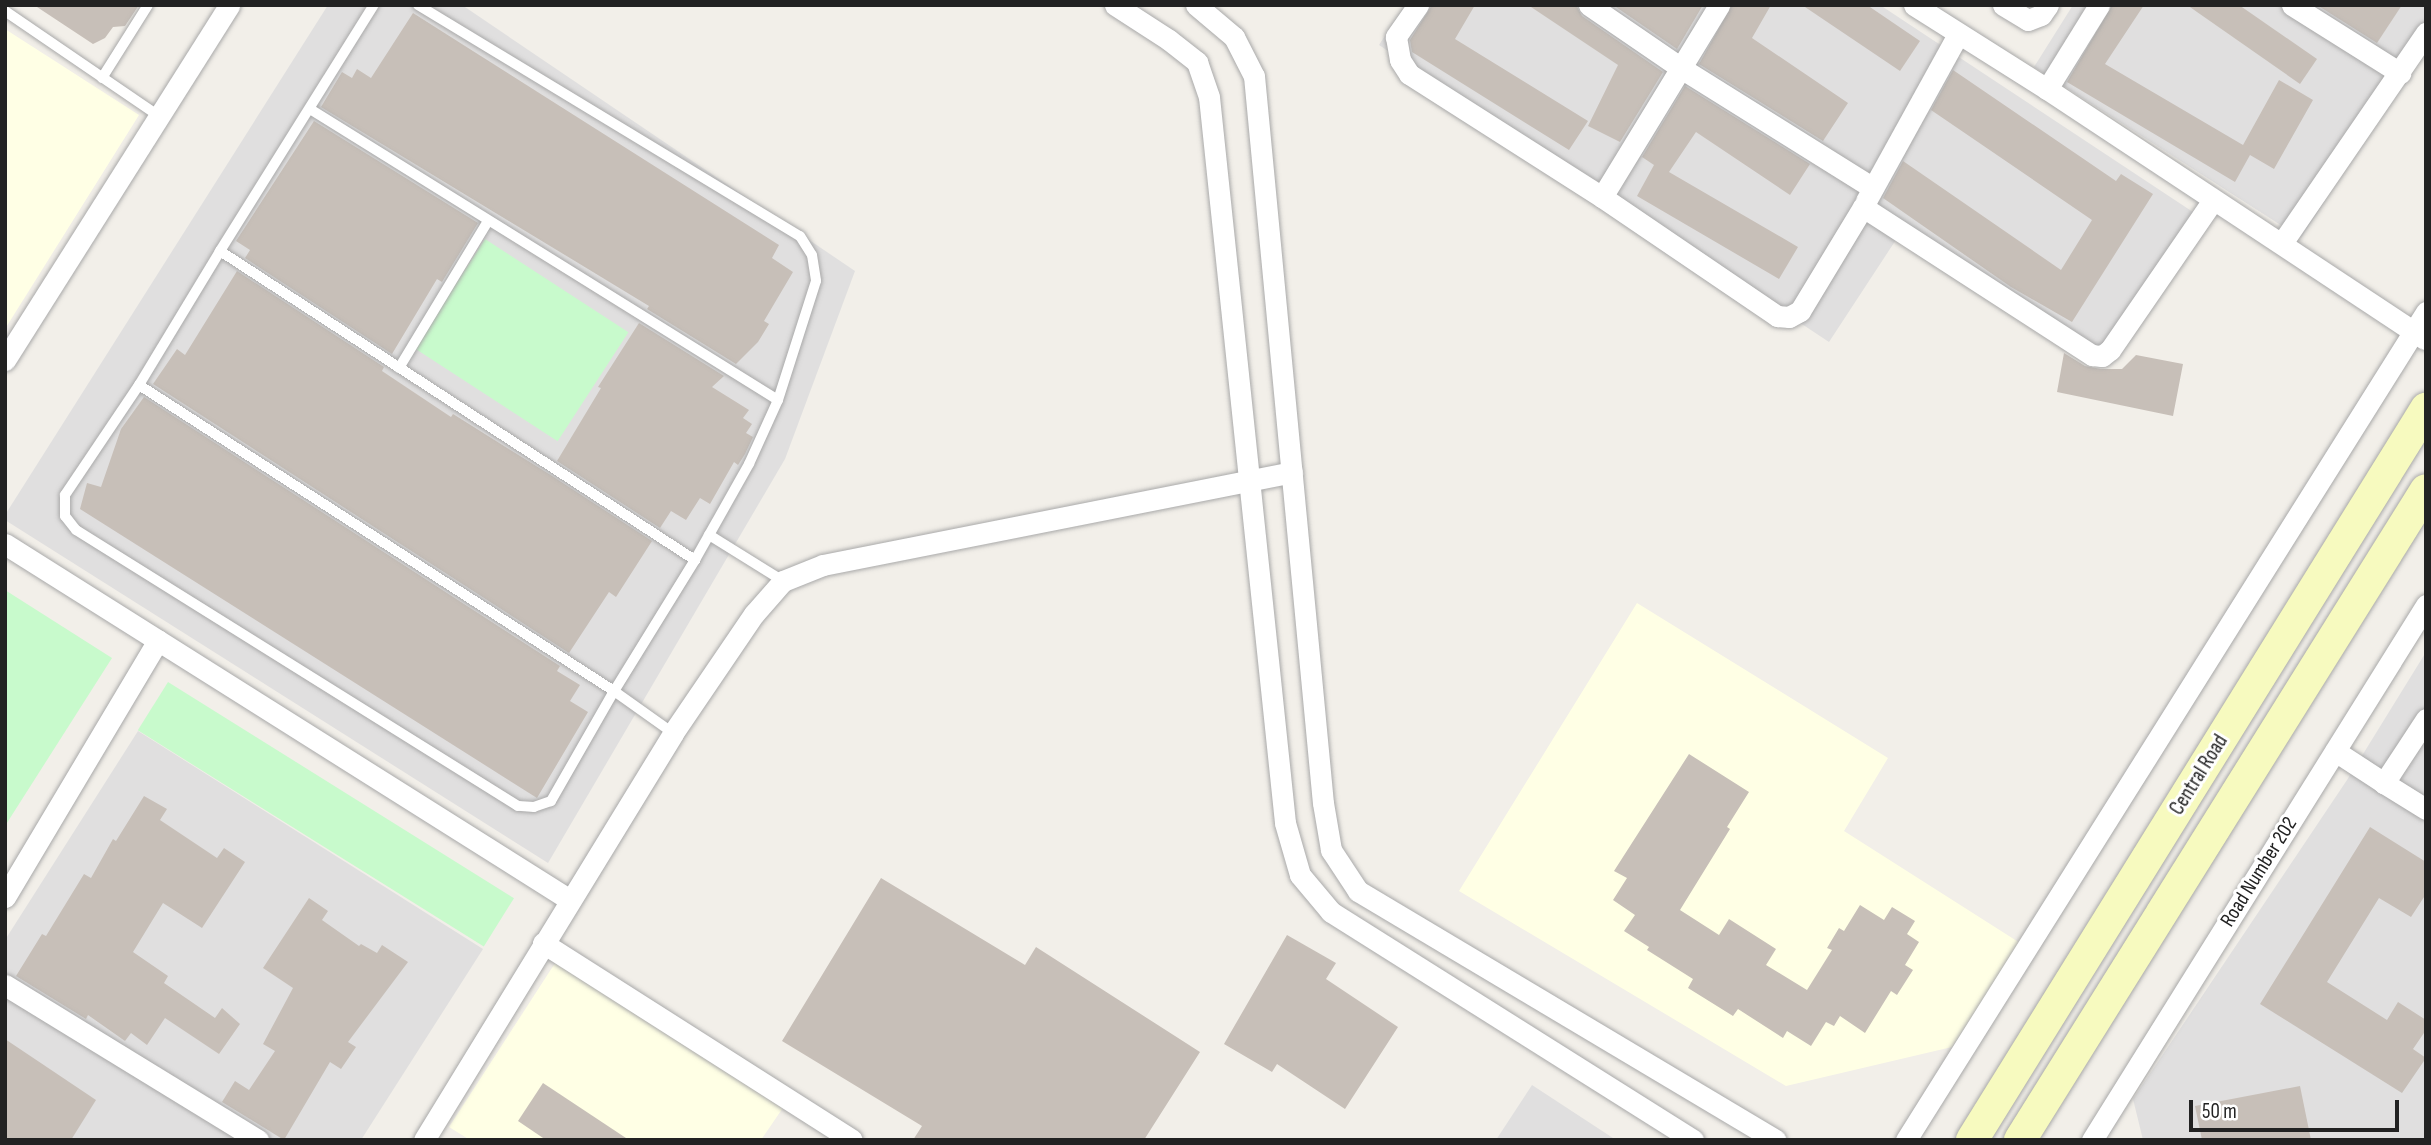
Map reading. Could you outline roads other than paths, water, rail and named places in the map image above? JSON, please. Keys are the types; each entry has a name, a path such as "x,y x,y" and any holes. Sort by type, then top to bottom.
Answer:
{"main road":[{"name":"Central Road","path":"1972,1140 2426,409"},
{"name":"Central Road","path":"2020,1140 2426,490"}],"street":[{"path":"5,360 229,5"},
{"path":"1115,5 1169,40 1196,62 1209,97 1284,823 1300,875 1331,912 1693,1140"},
{"path":"1196,5 1234,37 1254,76 1323,803 1331,850 1358,891 1775,1140"},
{"path":"1418,5 1395,37 1400,60 1409,74 1602,197 1777,316 1789,317 1800,312 1868,197 1958,34"},
{"path":"1589,5 2092,355 2102,356 2110,350 2213,200"},
{"path":"1602,197 1719,5"},
{"path":"1914,5 2047,89 2420,335"},
{"path":"2003,5 2028,20 2041,15 2048,5"},
{"path":"2047,89 2099,5"},
{"path":"2292,5 2400,73"},
{"path":"2282,243 2426,33"},
{"path":"1906,1140 2420,335 2426,312"},
{"path":"424,1140 673,733 754,614 783,581 823,565 1292,472"},
{"path":"5,544 570,900"},
{"name":"Road Number 202","path":"2092,1140 2426,605"},
{"path":"5,897 158,640"},
{"path":"2384,783 2426,719"},
{"path":"2335,751 2426,809"},
{"path":"543,943 852,1140"},
{"path":"5,985 258,1140"}],"lane":[{"path":"102,78 148,5"},
{"path":"374,5 139,385 65,495 65,516 76,530 518,806 534,807 551,800 695,560 749,464 778,400 816,281 813,255 800,236 418,5"},
{"path":"5,11 159,116"},
{"path":"310,109 778,400"},
{"path":"399,368 488,221"},
{"path":"220,251 695,560"},
{"path":"139,385 614,691 673,733"},
{"path":"709,536 783,581"}]}
